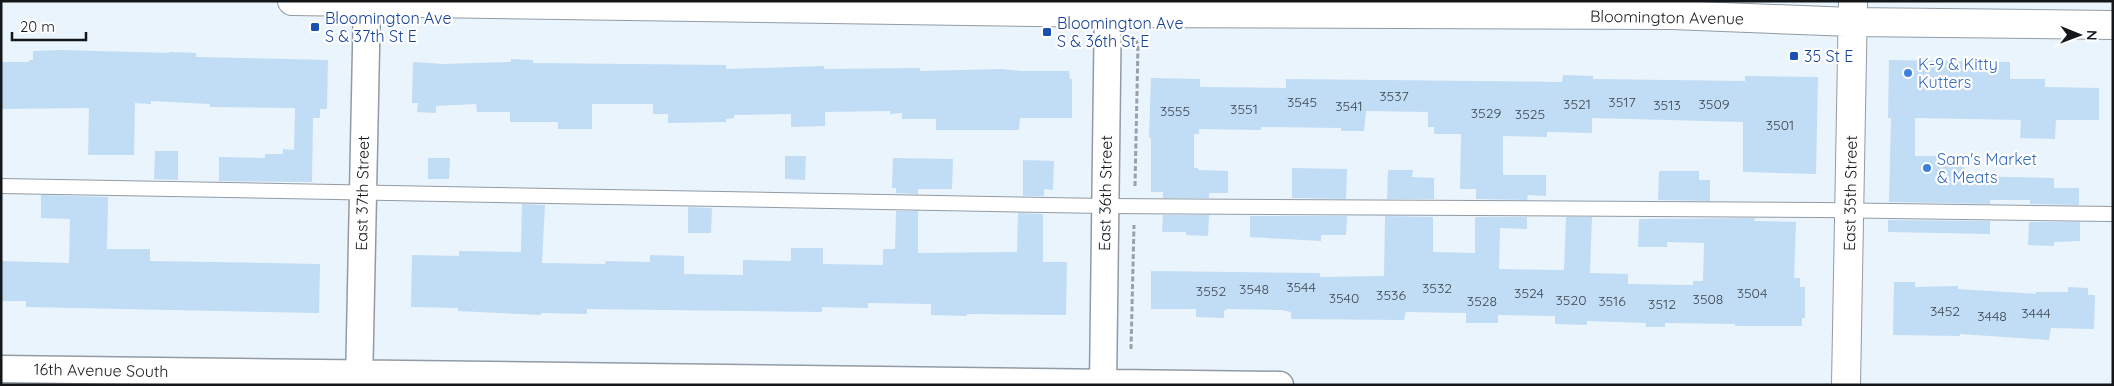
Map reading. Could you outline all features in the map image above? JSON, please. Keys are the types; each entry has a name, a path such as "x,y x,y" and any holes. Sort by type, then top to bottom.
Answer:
{"street":[{"name":"Bloomington Avenue","path":"292,1 1108,7 1672,8 1852,12 2113,25"},
{"name":"East 37th Street","path":"359,379 366,2"},
{"name":"East 36th Street","path":"1103,384 1108,7"},
{"name":"East 35th Street","path":"1846,385 1852,12"},
{"name":"16th Avenue South","path":"1,369 359,379 1280,385"}],"lane":[{"path":"1,186 1105,206 2113,214"}],"building":[{"path":"33,51 196,53 196,57 328,60 327,109 320,109 320,118 313,118 312,182 219,181 219,157 265,158 265,154 283,154 283,149 294,150 295,108 210,107 210,104 151,101 151,104 135,103 134,155 88,155 89,108 1,109 1,62 29,62 29,60 33,60"},
{"path":"511,59 533,60 533,63 726,65 726,69 824,66 824,69 920,68 920,71 1002,69 1069,71 1070,79 1072,79 1072,118 1020,118 1019,130 936,130 936,119 902,119 902,113 890,114 890,111 825,112 825,126 791,127 791,114 734,115 734,118 726,119 726,122 668,123 668,114 653,114 653,104 592,104 592,129 558,129 558,122 510,122 510,112 477,112 476,104 436,106 436,113 417,112 418,103 412,103 413,62 444,64 511,62"},
{"path":"1889,60 2010,62 2010,79 2045,79 2045,87 2099,88 2099,120 2056,120 2055,139 2020,138 2021,120 1915,118 1915,156 1965,156 1964,176 2054,178 2054,188 2079,188 2079,205 2030,204 2030,200 1990,200 1990,204 1889,202 1891,118 1888,118"},
{"path":"1563,75 1593,76 1593,79 1745,81 1745,76 1818,77 1816,174 1743,172 1743,122 1592,118 1592,133 1547,132 1547,137 1503,136 1503,175 1546,175 1546,196 1528,195 1527,200 1476,199 1476,189 1460,189 1461,134 1434,134 1434,127 1428,127 1428,112 1366,111 1364,131 1341,131 1341,128 1261,127 1261,130 1199,129 1199,134 1194,134 1194,168 1198,168 1198,170 1228,171 1228,193 1209,193 1209,198 1163,198 1163,192 1151,192 1151,138 1149,138 1151,78 1200,79 1200,87 1286,88 1286,79 1562,82"},
{"path":"155,151 178,151 178,180 154,179"},
{"path":"785,156 806,156 805,180 785,179"},
{"path":"428,158 450,158 449,179 428,179"},
{"path":"893,158 953,159 952,189 918,189 918,194 896,193 896,188 892,188"},
{"path":"1023,160 1054,161 1053,190 1044,189 1044,196 1023,196"},
{"path":"1292,168 1347,169 1346,199 1292,198"},
{"path":"1388,170 1413,170 1412,177 1434,178 1434,199 1387,199"},
{"path":"1659,171 1699,171 1699,180 1710,180 1710,201 1658,200"},
{"path":"41,195 108,197 107,249 150,249 150,261 320,264 319,313 26,307 26,301 1,301 1,261 69,263 70,219 41,218"},
{"path":"522,204 545,205 542,263 605,264 606,261 650,262 650,255 684,256 684,274 743,275 743,260 791,261 791,248 823,248 823,264 883,265 883,249 895,249 896,211 918,211 918,253 1017,252 1018,213 1043,214 1043,262 1067,262 1066,315 931,315 931,304 868,303 868,308 822,307 822,312 587,309 587,314 541,313 541,315 458,311 458,308 411,307 412,255 459,256 459,251 521,252"},
{"path":"688,207 712,208 711,233 688,233"},
{"path":"1163,215 1209,215 1208,236 1186,235 1186,232 1162,232"},
{"path":"1250,216 1347,216 1346,235 1321,235 1321,241 1250,237"},
{"path":"1385,216 1433,217 1433,252 1475,253 1475,217 1527,217 1527,229 1500,228 1499,269 1564,270 1566,217 1592,217 1590,273 1628,274 1628,284 1693,285 1693,281 1703,281 1704,243 1667,242 1667,247 1638,247 1639,219 1755,218 1754,221 1796,222 1794,278 1800,278 1800,287 1805,287 1805,318 1802,318 1802,326 1665,323 1665,327 1646,327 1646,323 1587,321 1587,325 1555,324 1555,316 1498,315 1498,323 1466,323 1466,313 1406,312 1404,320 1291,319 1291,312 1281,310 1227,309 1224,311 1224,318 1196,317 1196,309 1151,309 1151,271 1320,273 1320,277 1384,276"},
{"path":"1888,220 1990,221 1990,234 1888,232"},
{"path":"2029,222 2080,222 2080,241 2054,242 2054,246 2028,245"},
{"path":"1894,282 1915,282 1915,287 1958,286 1958,289 2036,294 2036,292 2068,292 2068,287 2088,288 2088,295 2095,295 2094,329 2051,328 2049,340 1960,334 1960,336 1893,335"}],"place":[{"name":"Bloomington Ave S & 37th St E","path":"315,27"},
{"name":"Bloomington Ave S & 36th St E","path":"1047,32"},
{"name":"35 St E","path":"1794,56"},
{"name":"K-9 & Kitty Kutters","path":"1908,73"},
{"name":"Sam's Market & Meats","path":"1927,168"}]}
